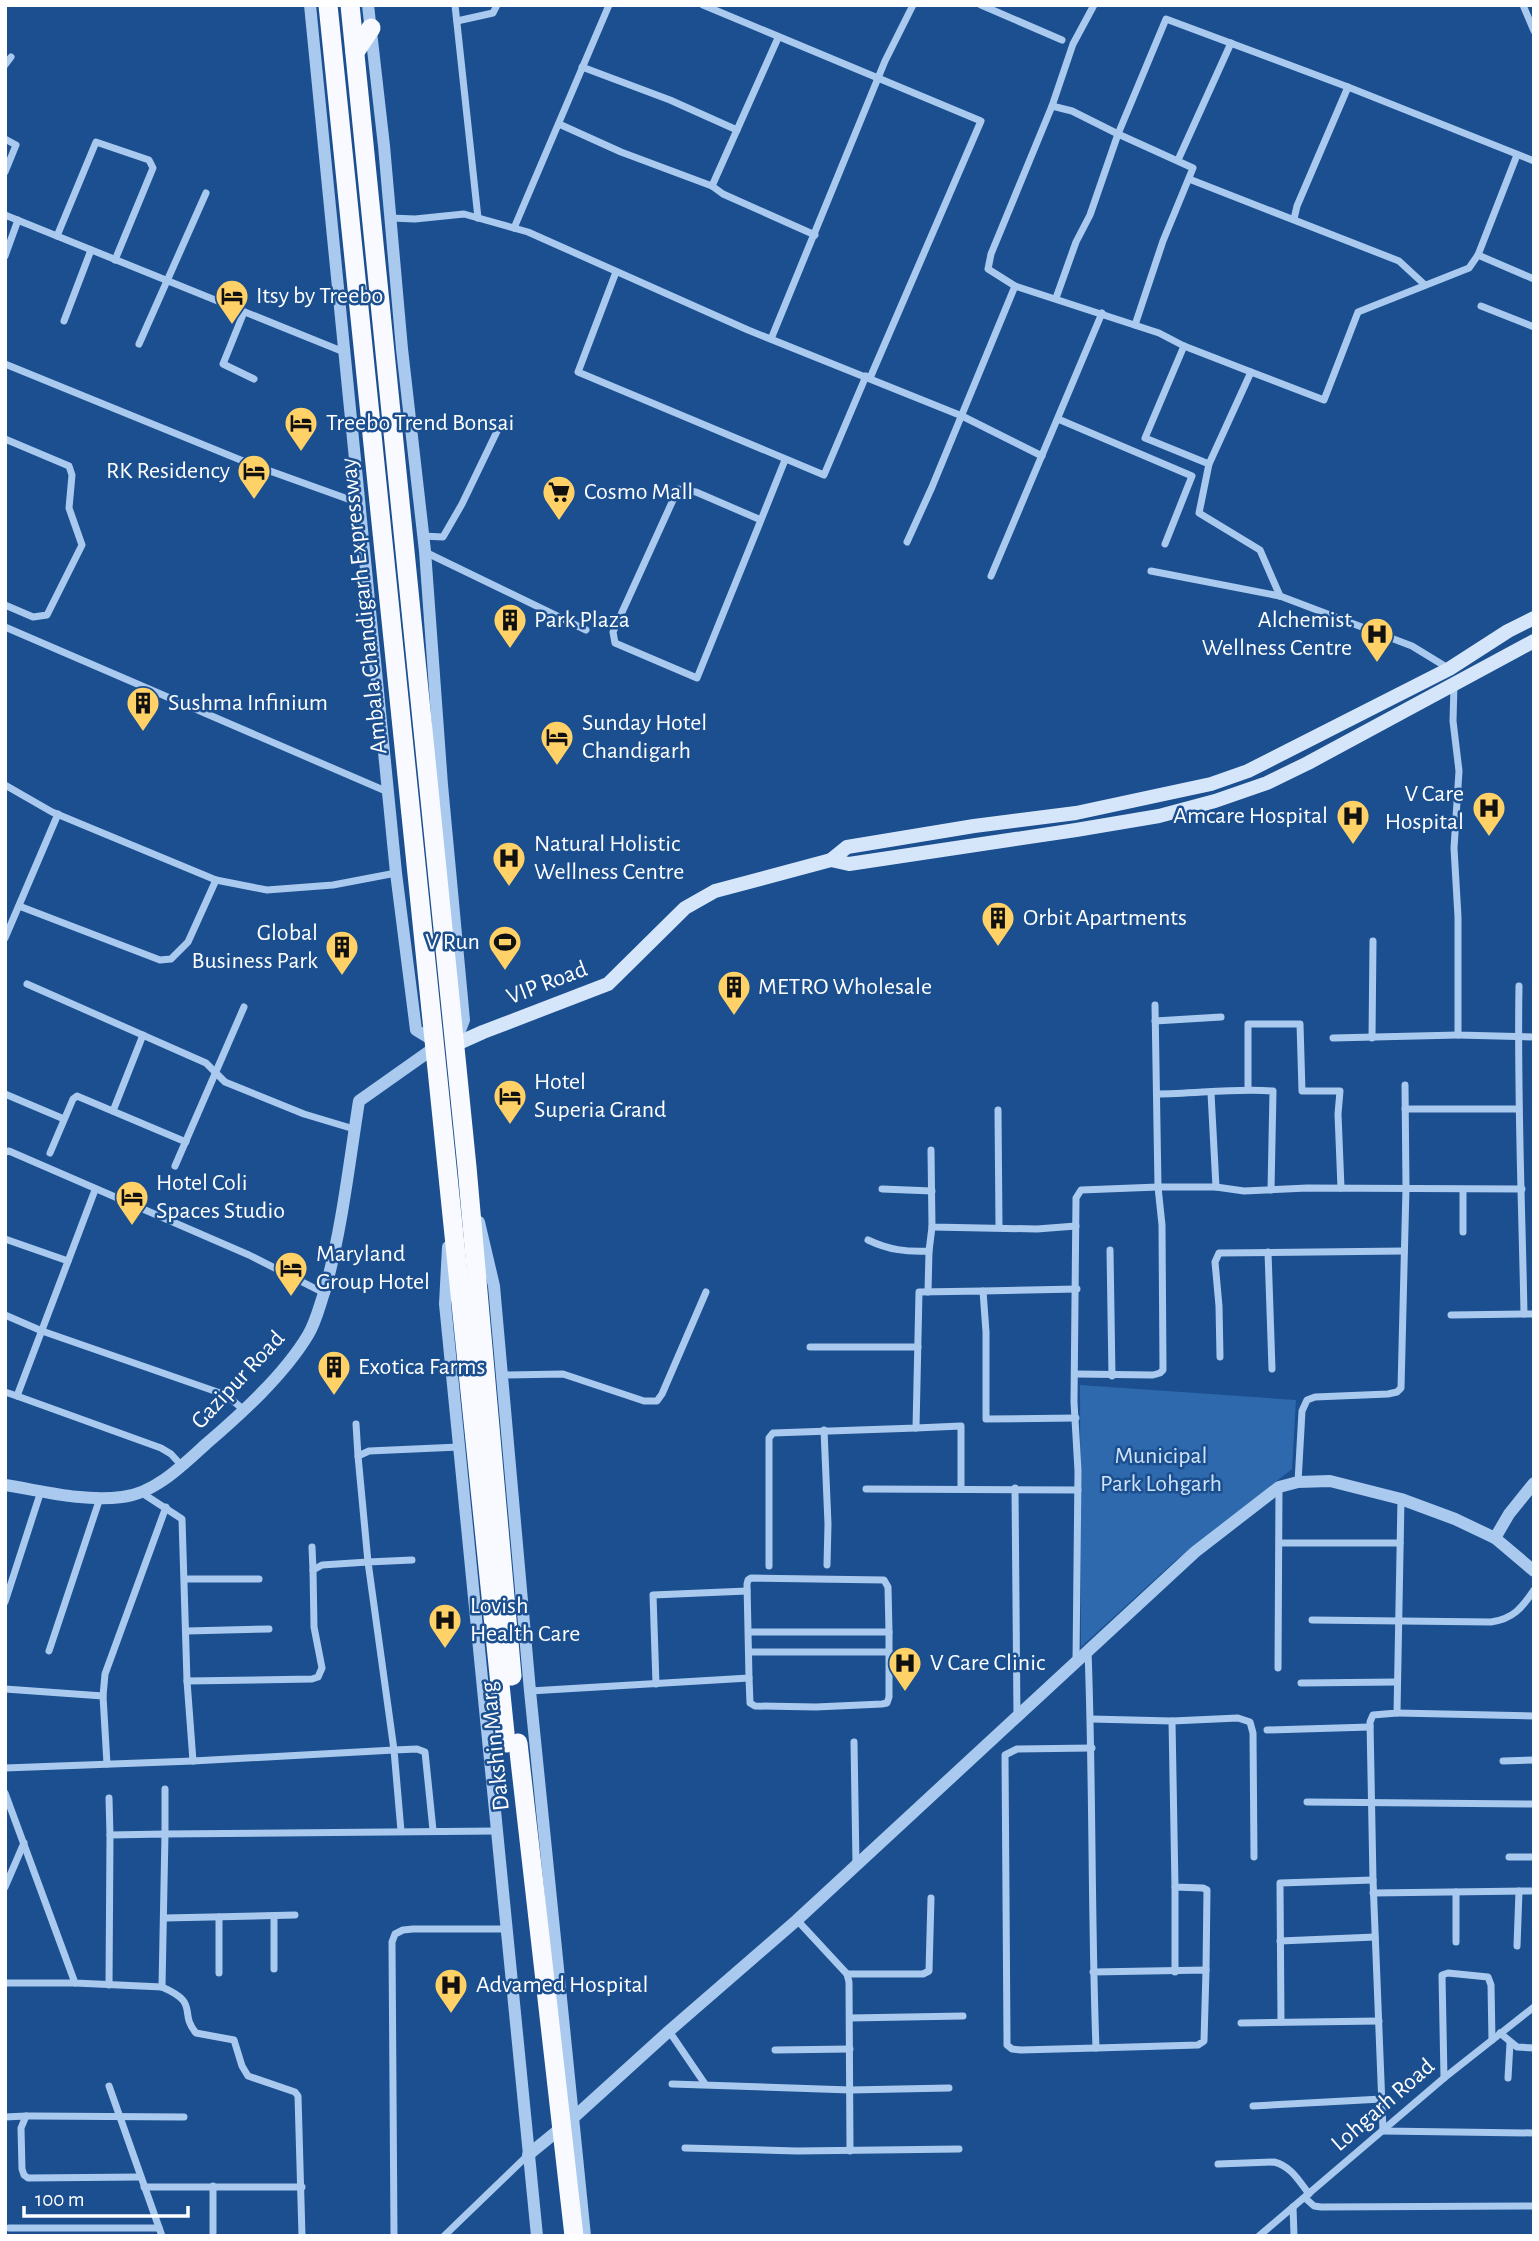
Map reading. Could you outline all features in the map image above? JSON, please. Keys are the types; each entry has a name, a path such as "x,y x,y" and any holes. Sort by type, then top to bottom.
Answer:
{"highway":[{"name":"Ambala Chandigarh Expressway","path":"328,5 450,1201 512,1743"},
{"name":"Ambala Chandigarh Expressway","path":"350,5 467,1167"},
{"path":"355,52 371,28"},
{"path":"313,31 332,46"},
{"name":"Dakshin Marg","path":"467,1167 512,1743 574,2236"},
{"path":"512,1743 560,2236"}],"main road":[{"path":"831,860 847,847 974,826 1076,813 1211,784 1248,771 1449,669 1508,631 1534,618"},
{"path":"831,860 849,864 1076,830 1159,816 1215,801 1267,783 1308,763 1534,640"},
{"path":"1295,747 1308,763"},
{"name":"VIP Road","path":"454,1045 608,984 685,908 715,891 831,860"}],"street":[{"path":"310,5 396,873 416,1030 434,1044"},
{"path":"368,5 425,551 442,785 464,1020 454,1045"},
{"path":"455,5 478,218"},
{"path":"457,21 493,13 498,5"},
{"path":"514,228 609,5"},
{"path":"616,272 578,372 824,475 981,121 703,5"},
{"path":"771,339 877,79 913,5"},
{"path":"981,5 1062,40"},
{"path":"1094,5 1073,44 1052,106 991,254 988,269 1015,286 1158,333 1324,400 1359,312 1469,268 1478,255 1517,155"},
{"path":"1523,5 1534,31"},
{"path":"1056,298 1076,242 1090,215 1118,134 1166,19 1348,87 1534,162"},
{"path":"712,186 778,38"},
{"path":"1178,160 1231,43"},
{"path":"5,65 11,57"},
{"path":"582,67 670,100 737,131"},
{"path":"1294,219 1297,206 1348,87"},
{"path":"1052,106 1072,111 1194,169 1163,241 1135,325"},
{"path":"559,124 621,152 712,186 723,194 815,235"},
{"path":"5,139 16,145 5,172"},
{"path":"57,236 96,142 149,160 153,168 115,260"},
{"path":"1189,179 1399,261 1425,285"},
{"path":"139,344 206,193"},
{"path":"391,218 415,219 464,214 514,228 771,339 962,416 1042,456"},
{"path":"5,215 345,352"},
{"path":"5,256 18,220"},
{"path":"64,321 91,250"},
{"path":"1478,255 1534,279"},
{"path":"907,542 1015,286"},
{"path":"1481,306 1534,327"},
{"path":"244,312 223,365 254,379"},
{"path":"991,576 1102,313"},
{"path":"1184,345 1145,438 1209,464"},
{"path":"5,364 248,463 359,503"},
{"path":"1251,372 1209,464 1199,513 1260,550 1280,596"},
{"path":"1058,419 1192,476 1165,544"},
{"path":"423,536 443,537 502,421"},
{"path":"5,439 69,467 72,475 69,508 82,545 47,615 33,617 5,605"},
{"path":"761,520 696,492 678,489 612,632 615,643 698,678 785,460"},
{"path":"425,551 586,630"},
{"path":"1151,571 1280,596 1412,646 1449,669 1454,684 1453,721 1459,772 1454,848 1458,917 1458,1035"},
{"path":"5,627 389,792"},
{"path":"5,785 58,814 216,880 267,890 332,885 396,873"},
{"path":"5,937 58,814"},
{"path":"19,906 160,960 171,959 188,942 216,880"},
{"path":"1372,1038 1373,941"},
{"path":"27,984 206,1063 225,1082 304,1114 354,1129"},
{"path":"1519,986 1524,1314"},
{"path":"1076,1374 1153,1375 1163,1370 1162,1225 1158,1186 1155,1005"},
{"path":"175,1166 244,1007"},
{"path":"1155,1021 1221,1017"},
{"path":"1248,1089 1248,1024 1300,1024 1302,1091 1340,1091 1338,1114 1341,1188"},
{"path":"113,1111 143,1035"},
{"path":"1333,1038 1458,1035 1534,1037"},
{"name":"Gazipur Road","path":"5,1485 100,1498 142,1493 181,1466 244,1410 309,1334 334,1259 359,1101 434,1044"},
{"path":"1298,1482 1301,1411 1307,1400 1315,1397 1388,1394 1401,1388 1406,1188 1405,1085"},
{"path":"1157,1094 1248,1089 1273,1091 1271,1190"},
{"path":"1211,1093 1216,1187"},
{"path":"5,1094 64,1119"},
{"path":"50,1153 76,1096 186,1142"},
{"path":"1405,1109 1519,1109"},
{"path":"998,1110 999,1227"},
{"path":"928,1292 932,1227 931,1150"},
{"path":"5,1152 9,1151 249,1255 324,1293"},
{"path":"467,1167 494,1286 530,1691 585,2236"},
{"path":"1076,1662 1078,1490 1074,1402 1076,1198 1080,1190 1158,1186 1216,1187 1244,1191 1341,1188 1522,1189"},
{"path":"882,1189 932,1191"},
{"path":"17,1396 95,1190"},
{"path":"1463,1190 1463,1232"},
{"name":"Dakshin Marg","path":"450,1201 445,1304 537,2236"},
{"path":"932,1227 1037,1229 1076,1226"},
{"path":"5,1239 68,1261"},
{"path":"868,1240 887,1249 929,1251"},
{"path":"1110,1250 1112,1376"},
{"path":"1220,1357 1215,1262 1219,1253 1404,1251"},
{"path":"1268,1252 1272,1370"},
{"path":"916,1428 919,1292 1077,1289"},
{"path":"983,1291 986,1419 1076,1418"},
{"path":"502,1375 564,1374 644,1401 657,1401 706,1292"},
{"path":"1451,1315 1534,1314"},
{"path":"5,1315 41,1331 226,1395 244,1410"},
{"path":"810,1347 918,1347"},
{"path":"5,1392 161,1448 171,1454 181,1466"},
{"path":"356,1424 368,1562 394,1750 401,1831"},
{"path":"769,1566 769,1438 773,1433 961,1426 961,1488"},
{"path":"824,1430 827,1566"},
{"path":"358,1456 369,1451 459,1447"},
{"path":"444,2236 528,2155 797,1920 1195,1552 1279,1487 1298,1482 1330,1481 1401,1499 1455,1519 1494,1538 1534,1571"},
{"path":"1494,1538 1534,1483"},
{"path":"1278,1668 1279,1487"},
{"path":"1015,1488 1017,1718"},
{"path":"866,1489 1078,1490"},
{"path":"5,1602 41,1491"},
{"path":"142,1493 183,1519 187,1681 193,1761"},
{"path":"49,1651 100,1498"},
{"path":"1397,1713 1401,1499"},
{"path":"107,1764 103,1696 108,1661 166,1507"},
{"path":"1279,1544 1400,1543"},
{"path":"187,1681 318,1677 321,1668 314,1628 312,1547"},
{"path":"313,1570 322,1565 412,1560"},
{"path":"757,1578 884,1580 888,1587 887,1703 816,1707 755,1706 750,1703 747,1591 748,1580 757,1578"},
{"path":"185,1579 259,1579"},
{"path":"1312,1620 1452,1623 1500,1621 1508,1619 1521,1608 1534,1590"},
{"path":"656,1684 653,1595 747,1591"},
{"path":"187,1631 270,1629"},
{"path":"749,1632 889,1632"},
{"path":"1088,1650 1096,2048"},
{"path":"750,1652 889,1652"},
{"path":"530,1691 749,1678"},
{"path":"1301,1683 1397,1682"},
{"path":"5,1689 103,1696"},
{"path":"1534,1716 1397,1713 1373,1715 1370,1727 1373,1893 1383,2132 1534,2133"},
{"path":"1091,1719 1172,1721 1238,1718 1250,1722 1253,1733 1254,1857"},
{"path":"1172,1721 1175,1972"},
{"path":"1267,1730 1370,1727"},
{"path":"854,1742 856,1864"},
{"path":"1092,1748 1017,1749 1005,1755 1007,2045 1013,2049 1202,2044 1206,2024 1207,1890 1175,1887"},
{"path":"5,1768 417,1749 425,1752 433,1830"},
{"path":"1503,1761 1534,1760"},
{"path":"162,1987 166,1789"},
{"path":"5,1793 75,1983"},
{"path":"109,1798 109,1985"},
{"path":"1307,1802 1534,1804"},
{"path":"110,1835 496,1831"},
{"path":"5,1887 24,1842"},
{"path":"1509,1857 1534,1857"},
{"path":"1281,2022 1280,1883 1373,1880"},
{"path":"1517,1946 1518,1891"},
{"path":"1373,1893 1534,1891"},
{"path":"1456,1892 1457,1942"},
{"path":"847,1974 923,1974 929,1971 931,1898"},
{"path":"164,1918 295,1915"},
{"path":"274,1916 274,1969"},
{"path":"219,1917 219,1973"},
{"path":"797,1920 847,1974 850,2018 850,2151"},
{"path":"394,2236 395,1934 413,1929 506,1929"},
{"path":"1280,1941 1375,1937"},
{"path":"1093,1972 1206,1970"},
{"path":"1444,2078 1442,1975 1448,1973 1488,1978 1491,1985 1492,2040"},
{"path":"5,1983 162,1987 183,1999 188,2007 192,2029 196,2032 234,2040 248,2076 295,2092 298,2096 302,2236"},
{"name":"Lohgarh Road","path":"1259,2236 1444,2078 1534,2007"},
{"path":"850,2018 963,2016"},
{"path":"1241,2023 1379,2021"},
{"path":"669,2031 705,2084"},
{"path":"1500,2033 1517,2047 1534,2048"},
{"path":"1508,2078 1510,2043"},
{"path":"775,2050 850,2049"},
{"path":"672,2084 850,2090 949,2088"},
{"path":"9,2228 160,2232 109,2086"},
{"path":"1253,2106 1382,2099"},
{"path":"26,2116 21,2128 24,2175 28,2178 140,2177"},
{"path":"5,2117 184,2117"},
{"path":"685,2148 850,2151 959,2149"},
{"path":"1218,2164 1282,2164 1291,2171 1314,2206 1321,2207 1534,2206"},
{"path":"213,2186 213,2233"},
{"path":"144,2187 302,2187"},
{"path":"1293,2207 1294,2236"}],"green space":[{"name":"Municipal Park Lohgarh","path":"1080,1385 1296,1400 1292,1469 1175,1561 1081,1647"}],"place":[{"name":"Itsy by Treebo","path":"232,326"},
{"name":"Treebo Trend Bonsai","path":"301,453"},
{"name":"RK Residency","path":"254,501"},
{"name":"Cosmo Mall","path":"559,522"},
{"name":"Park Plaza","path":"510,650"},
{"name":"Alchemist Wellness Centre","path":"1377,664"},
{"name":"Sushma Infinium","path":"143,733"},
{"name":"Sunday Hotel Chandigarh","path":"557,767"},
{"name":"V Care Hospital","path":"1489,838"},
{"name":"Amcare Hospital","path":"1353,846"},
{"name":"Natural Holistic Wellness Centre","path":"509,888"},
{"name":"Orbit Apartments","path":"998,948"},
{"name":"V Run","path":"505,972"},
{"name":"Global Business Park","path":"342,977"},
{"name":"METRO Wholesale","path":"734,1017"},
{"name":"Hotel Superia Grand","path":"510,1126"},
{"name":"Hotel Coli Spaces Studio","path":"132,1227"},
{"name":"Maryland Group Hotel","path":"291,1298"},
{"name":"Exotica Farms","path":"334,1397"},
{"name":"Lovish Health Care","path":"445,1650"},
{"name":"V Care Clinic","path":"905,1693"},
{"name":"Advamed Hospital","path":"451,2015"}]}
